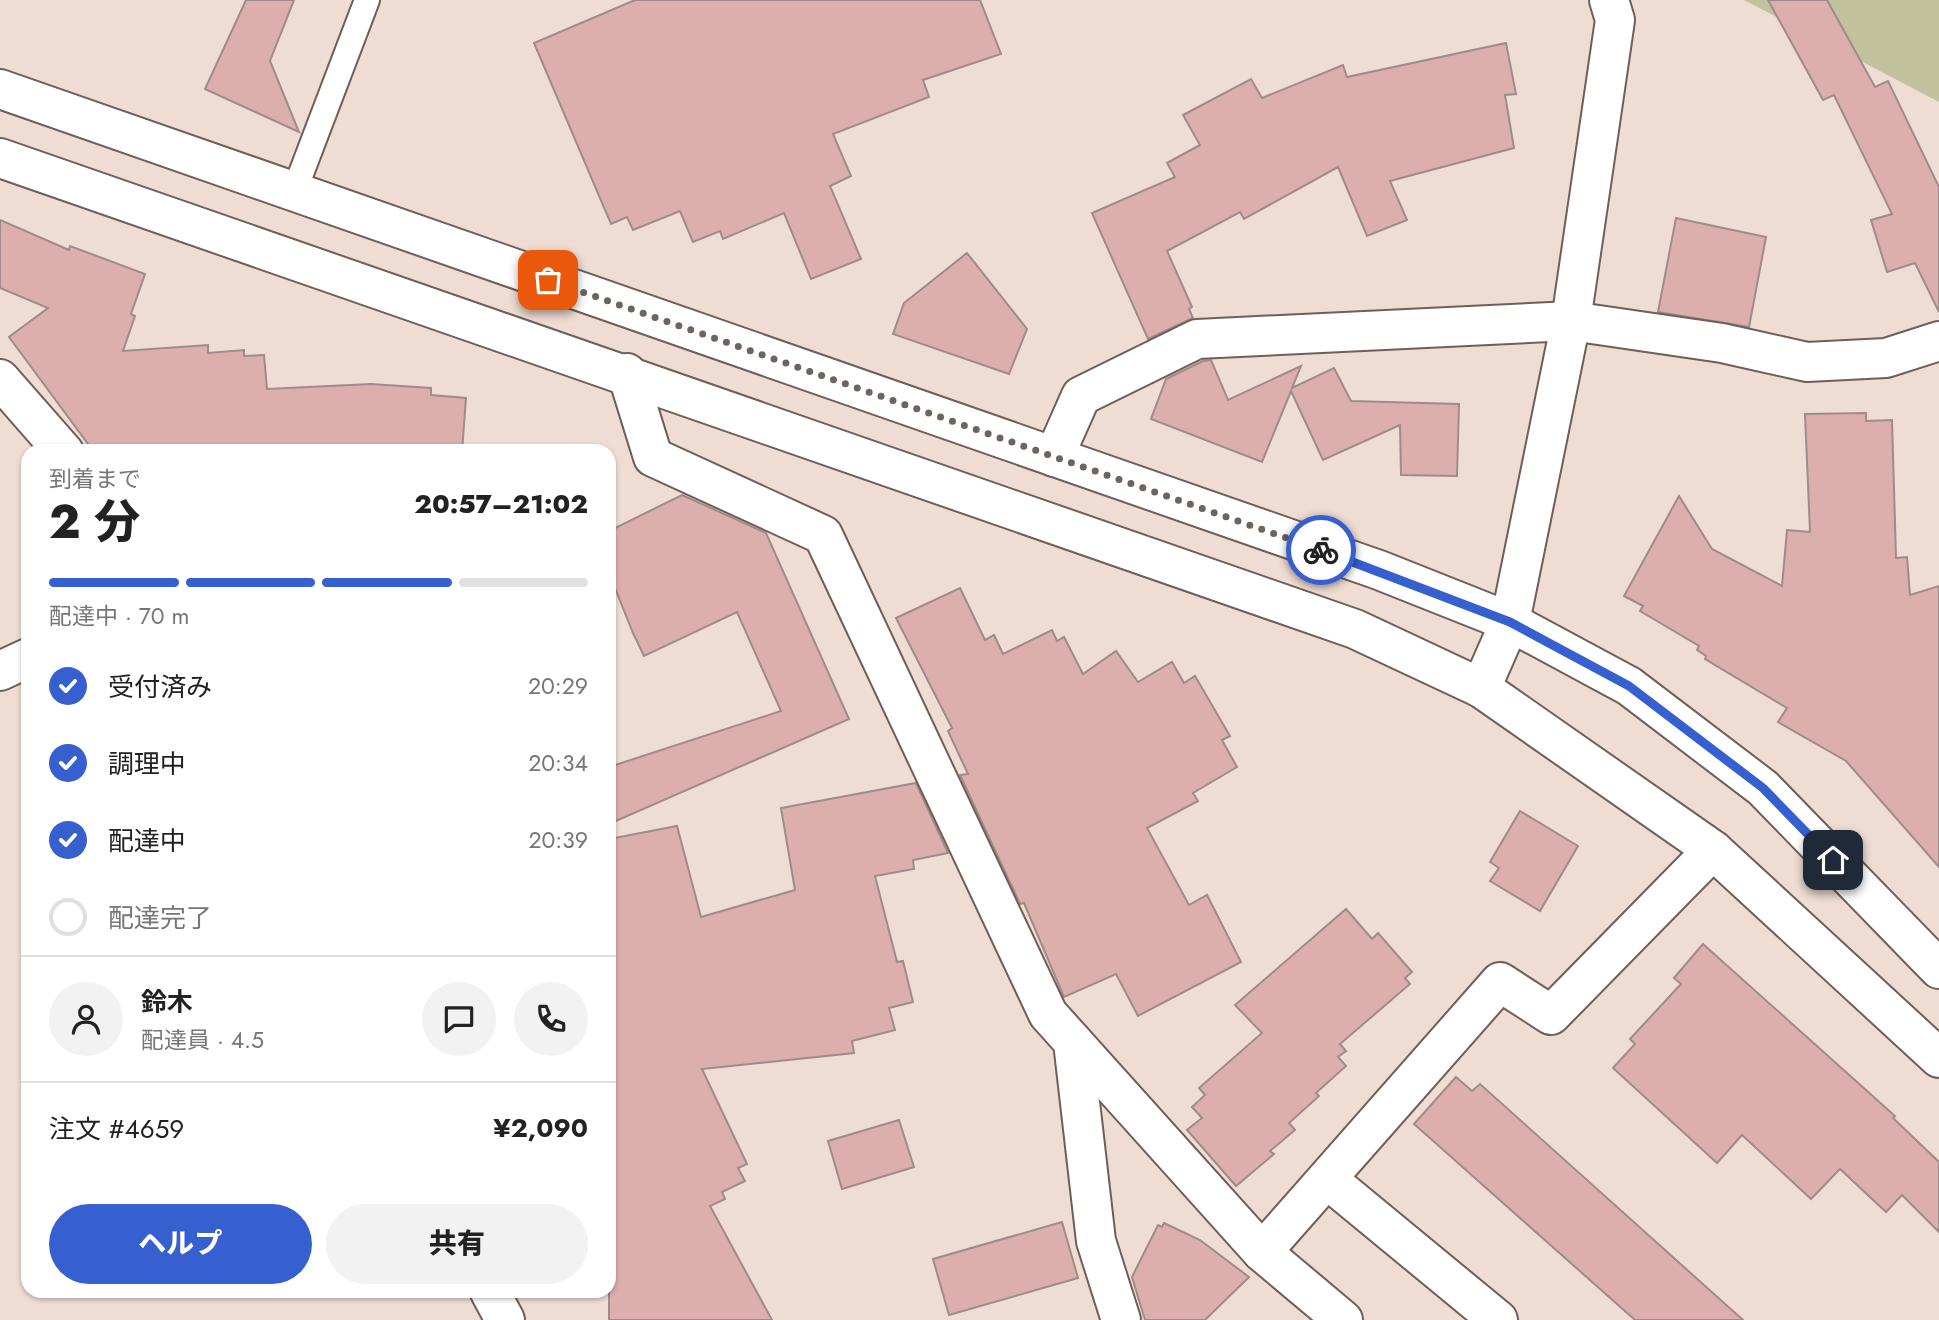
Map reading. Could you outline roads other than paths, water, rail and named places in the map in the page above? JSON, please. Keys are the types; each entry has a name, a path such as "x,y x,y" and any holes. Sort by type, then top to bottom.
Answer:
{"street":[{"path":"1481,688 1510,622 1571,321 1615,20 1609,0"},
{"path":"0,89 1379,570 1510,622 1629,686 1763,788 1939,969"},
{"path":"0,158 627,373 1356,629 1481,688 1713,850 1939,1058"},
{"path":"1054,457 1081,396 1197,339 1571,321 1722,343 1807,362 1886,358 1939,341"},
{"path":"627,373 653,457 823,535 1048,1014 1262,1252 1343,1320"},
{"path":"0,379 57,444"},
{"path":"0,671 21,661"},
{"path":"1262,1252 1500,982 1551,1015 1713,850"},
{"path":"1073,1042 1097,1241 1121,1320"},
{"path":"1327,1179 1498,1320"},
{"path":"493,1298 505,1320"}],"lane":[{"path":"295,192 367,0"}]}
